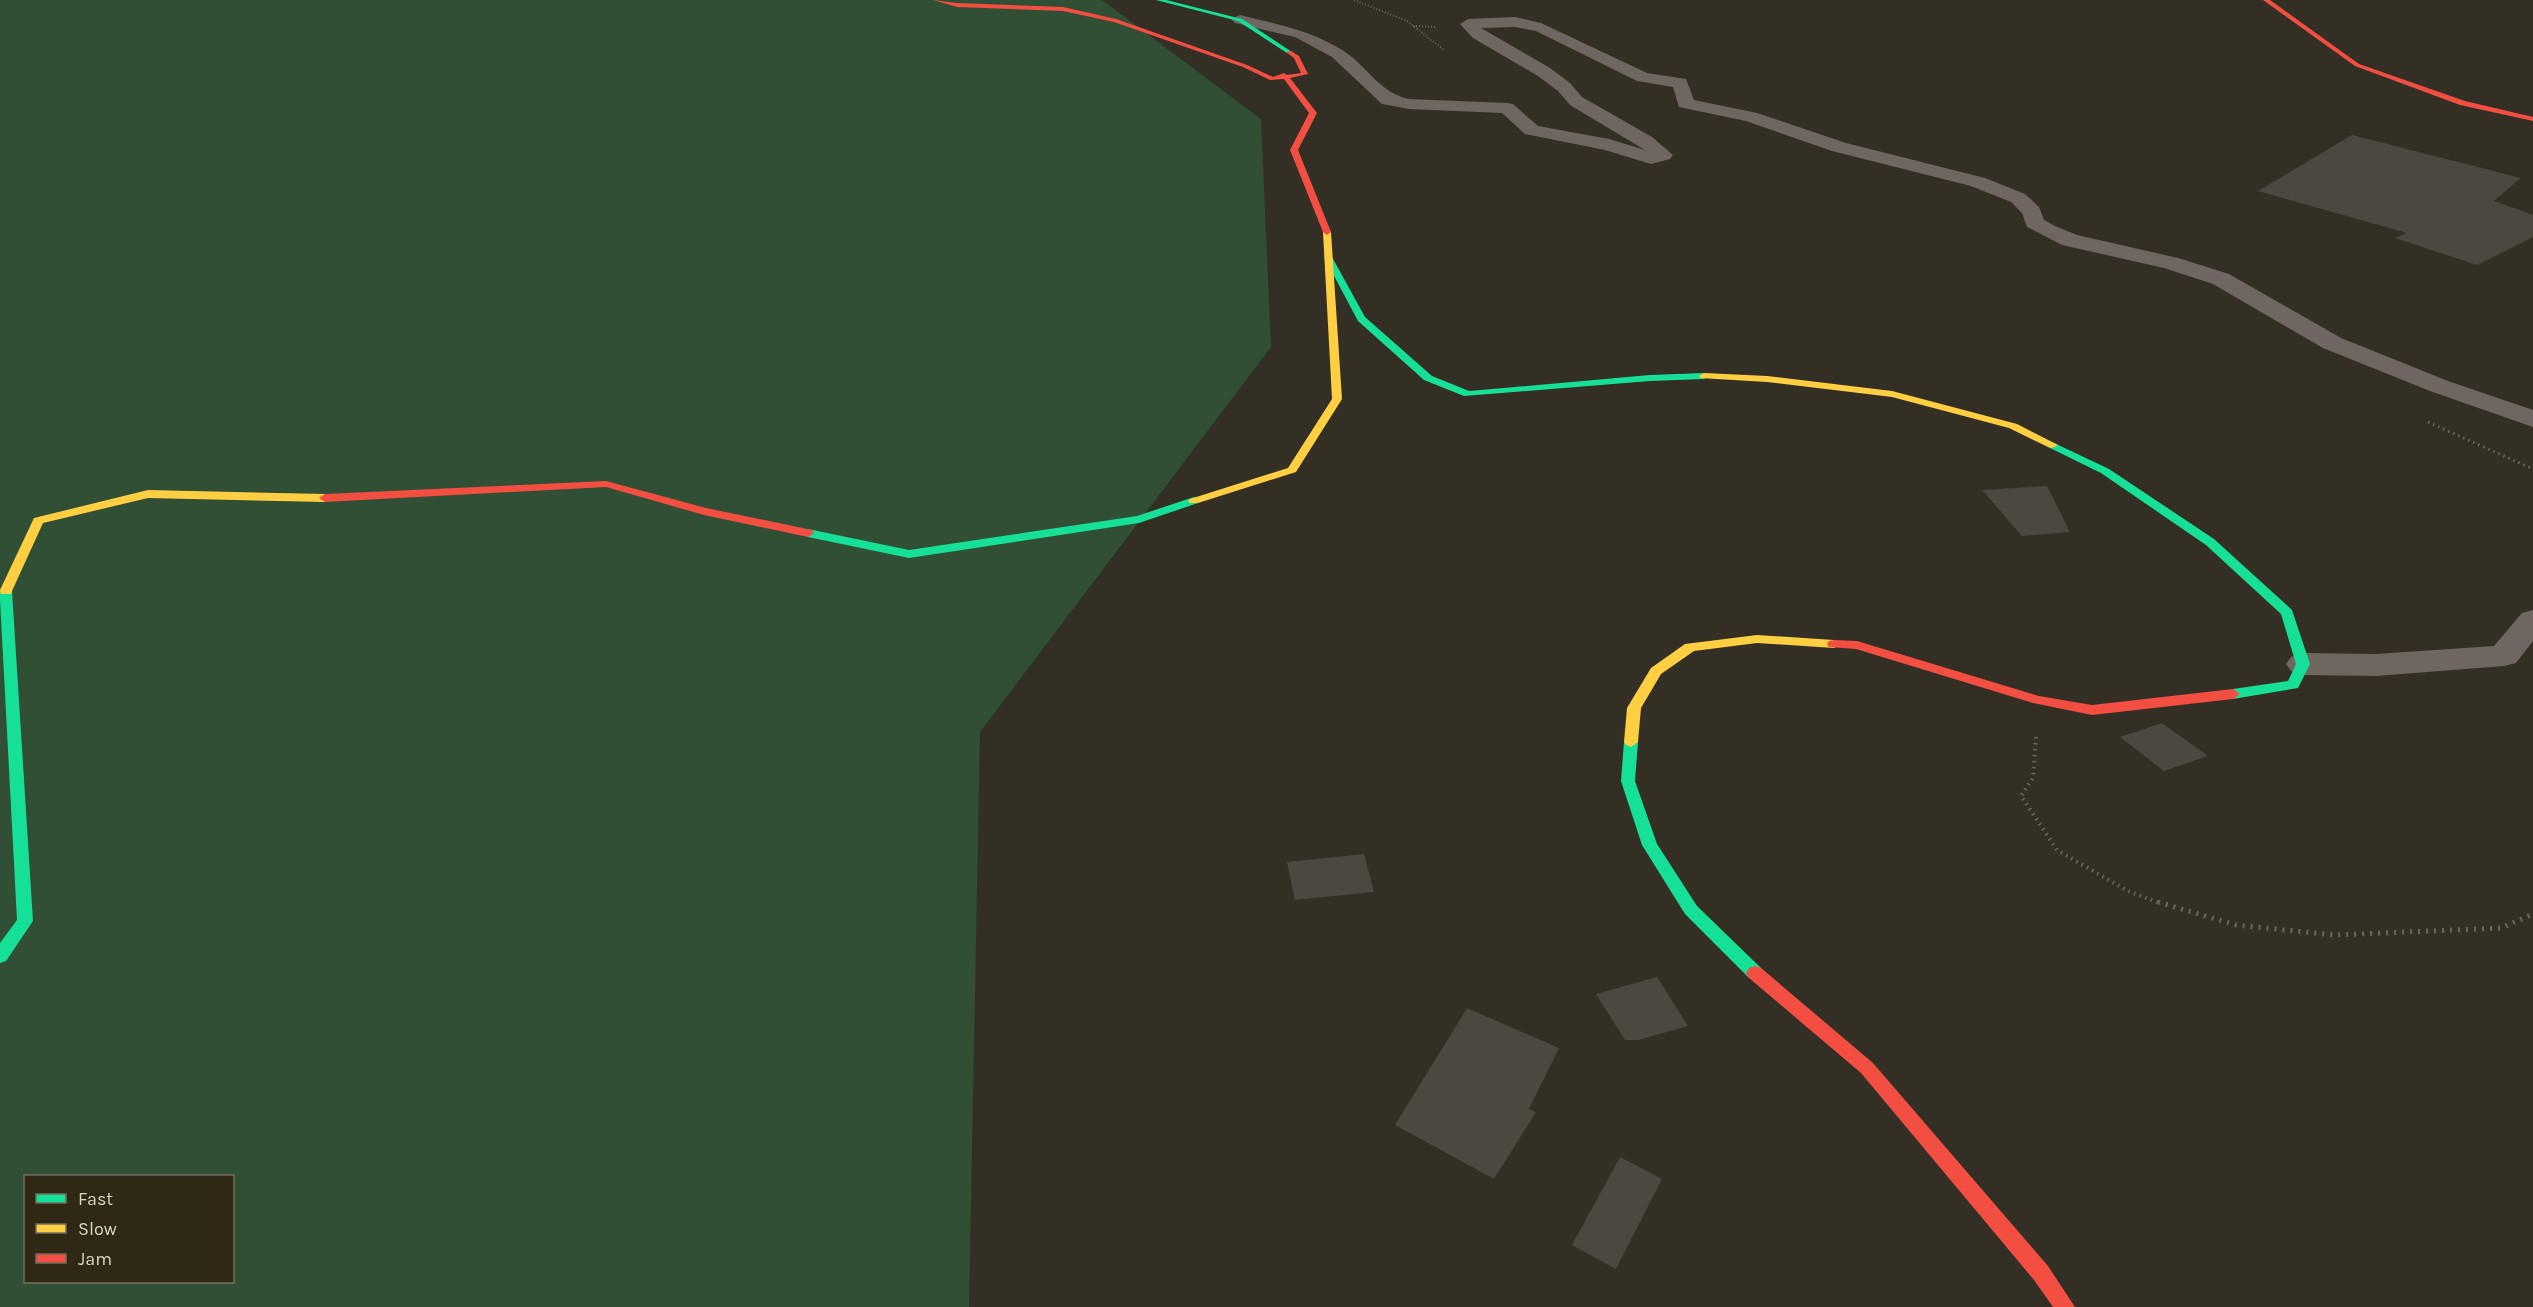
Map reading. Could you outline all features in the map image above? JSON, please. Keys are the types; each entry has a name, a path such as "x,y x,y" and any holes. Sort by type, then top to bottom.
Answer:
{"street":[{"path":"936,0 957,5 1037,7 1084,14 1116,21 1245,66 1272,79 1284,75 1305,74 1297,57 1240,20"},
{"path":"1159,0 1300,34 1338,54 1388,100 1409,104 1507,108 1532,130 1609,145 1651,158 1663,155 1645,141 1576,101 1564,87 1544,72 1479,35 1468,24 1515,22 1541,28 1643,77 1680,83 1686,97 1685,103 1751,117 1839,147 1978,182 2018,198 2032,211 2034,223 2047,231 2070,240 2170,263 2222,279 2332,343 2439,386 2533,419"},
{"path":"2266,0 2297,20 2357,66 2463,103 2533,119"},
{"path":"0,956 25,921 6,590 38,521 148,494 327,498 606,484 704,511 909,554 1139,519 1292,470 1337,399 1329,244 1324,219 1306,183 1294,150 1312,113 1284,75"},
{"path":"1328,257 1361,319 1428,378 1468,394 1650,378 1710,376 1767,379 1892,394 2013,426 2104,471 2210,542 2287,612 2303,664 2293,685 2219,696 2092,710 2038,700 1857,645 1757,639 1690,647 1656,671 1634,708 1628,781 1650,845 1691,910 1755,973 1867,1068 2041,1273 2065,1307"},
{"path":"2303,664 2376,665 2504,656 2533,620"}],"path":[{"path":"1354,0 1407,21 1447,52"},
{"path":"2038,700 2032,777 2021,796 2057,850 2128,891 2165,905 2236,925 2335,935 2500,928 2533,914"}],"green space":[{"path":"0,0 1102,0 1261,119 1271,347 980,732 969,1307 0,1307"}],"building":[{"path":"2352,135 2521,178 2494,201 2533,215 2533,237 2477,265 2395,238 2407,233 2258,191"},
{"path":"2047,486 2070,532 2022,536 1982,490"},
{"path":"2162,723 2208,756 2164,771 2120,737"},
{"path":"1364,854 1374,892 1295,900 1287,862"},
{"path":"1657,977 1688,1026 1638,1040 1625,1040 1596,994"},
{"path":"1467,1008 1559,1048 1529,1109 1536,1112 1494,1179 1395,1125"},
{"path":"1620,1157 1662,1179 1616,1269 1572,1245"}],"traffic: fast":[{"path":"1159,0 1240,20 1289,52"},
{"path":"1328,257 1361,319 1428,378 1468,394 1650,378 1704,376"},
{"path":"2052,445 2105,471 2210,542 2287,613 2303,664 2293,685 2233,694"},
{"path":"808,533 909,554 1139,519 1194,501"},
{"path":"0,956 25,921 6,591"},
{"path":"1631,742 1628,781 1650,845 1691,910 1755,973"}],"traffic: slow":[{"path":"1194,501 1292,470 1337,399 1327,232"},
{"path":"1704,376 1767,379 1892,394 2013,426 2052,445"},
{"path":"6,591 38,521 148,494 325,498"},
{"path":"1631,742 1634,708 1656,671 1690,647 1757,639 1834,644"}],"traffic: jam":[{"path":"936,0 957,5 1063,9 1116,21 1245,66 1272,79 1305,74 1297,57 1289,52"},
{"path":"2266,0 2357,65 2463,103 2533,119"},
{"path":"1284,75 1313,113 1294,150 1327,232"},
{"path":"325,498 606,484 704,511 808,533"},
{"path":"1834,644 1857,645 2038,700 2092,710 2233,694"},
{"path":"1755,973 1867,1068 2041,1273 2065,1307"}]}
